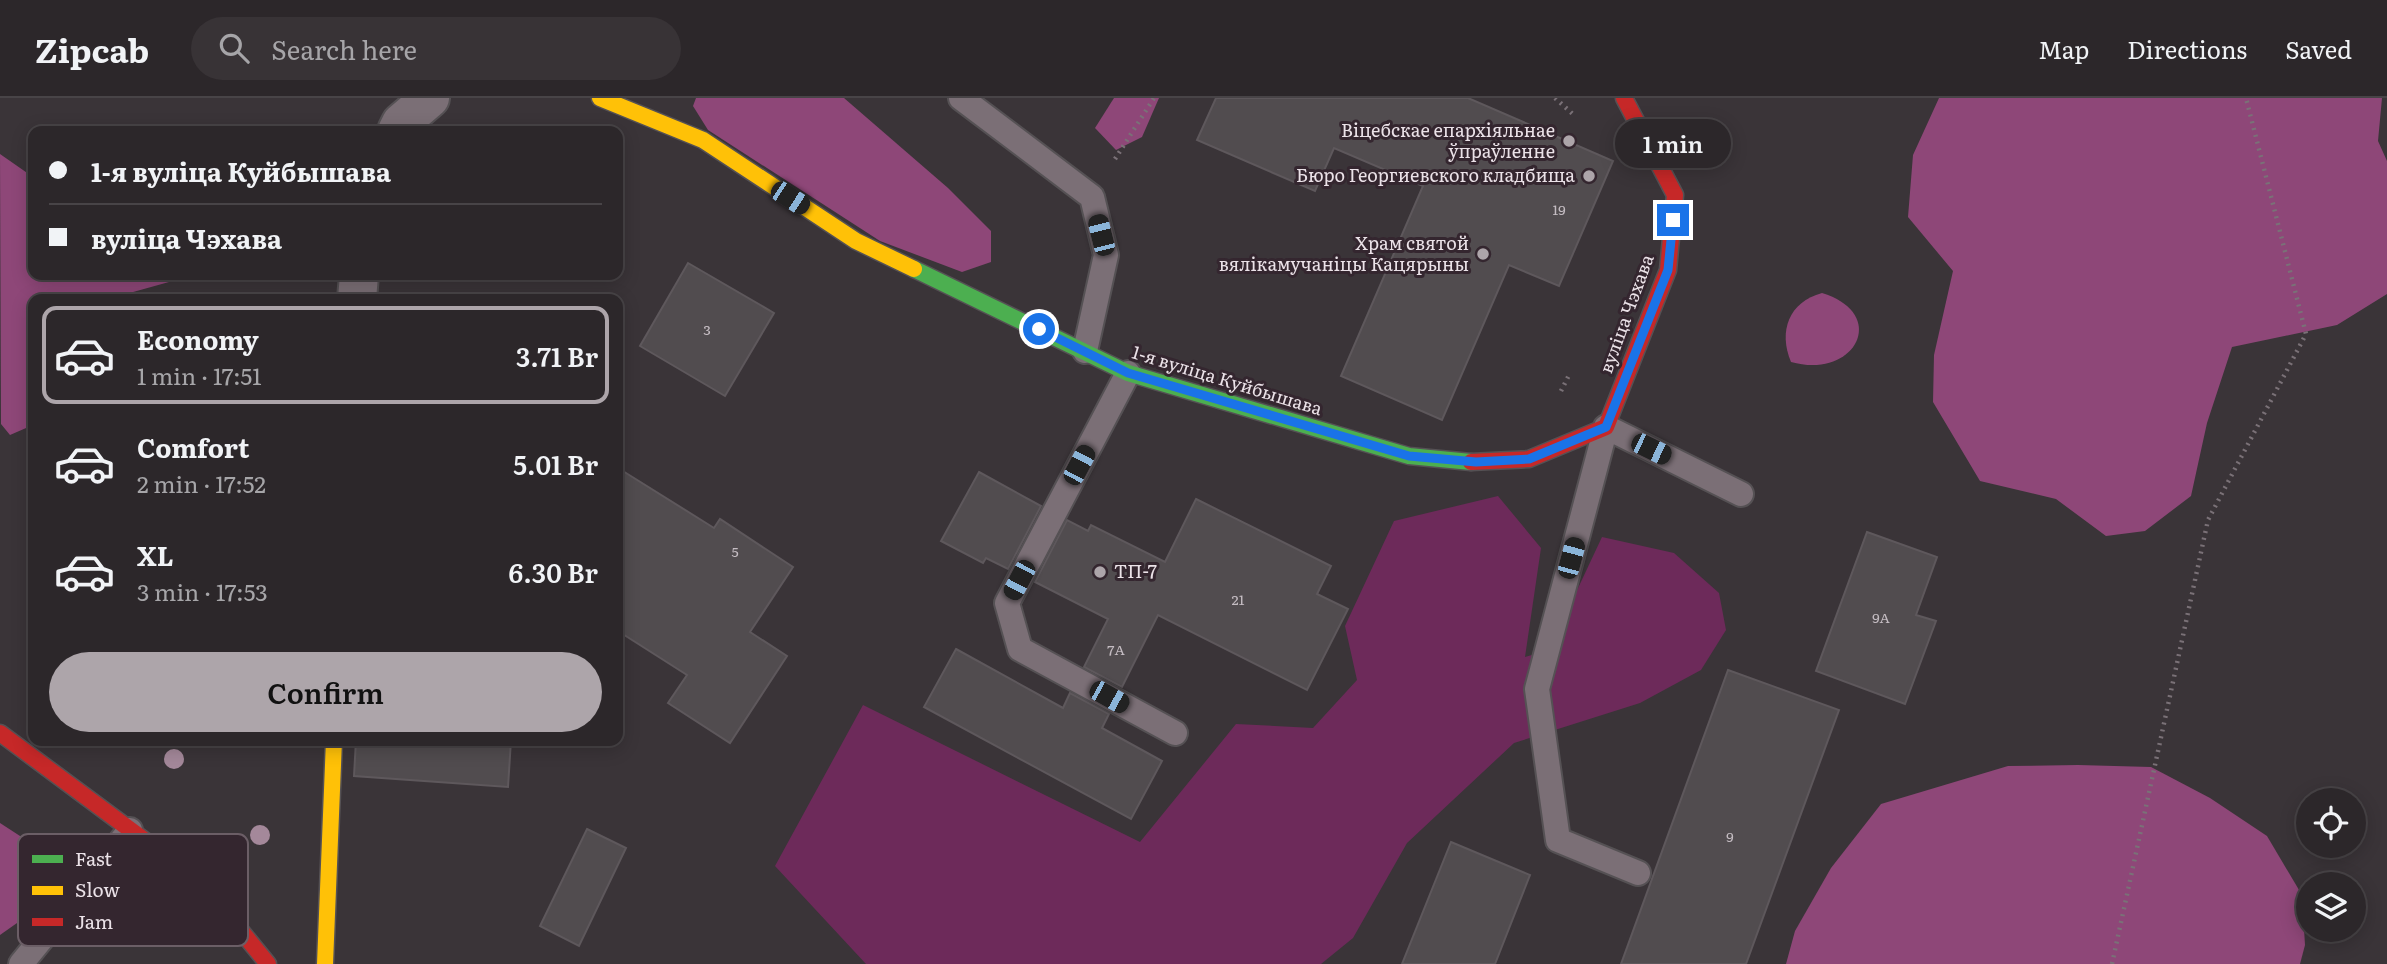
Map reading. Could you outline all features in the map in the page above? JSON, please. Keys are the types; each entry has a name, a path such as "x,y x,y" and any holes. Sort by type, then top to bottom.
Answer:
{"street":[{"path":"400,126 430,98"},
{"name":"1-я вуліца Куйбышава","path":"600,98 704,140 856,241 1128,373 1409,456 1476,462 1529,459 1606,427"},
{"name":"вуліца Чэхава","path":"1606,427 1668,270 1675,195 1624,98"},
{"path":"0,733 135,834"},
{"path":"325,964 334,746"},
{"path":"248,939 268,964"}],"lane":[{"path":"961,98 1091,197 1107,255 1085,351"},
{"path":"1128,373 1007,603 1020,649 1175,733"},
{"path":"1638,873 1558,840 1537,690 1606,427 1741,494"},
{"path":"127,834 130,830"},
{"path":"21,964 36,946"}],"path":[{"path":"1091,197 1154,98"},
{"path":"1555,98 1586,125"},
{"path":"2112,964 2208,520 2306,334 2246,98"},
{"path":"1529,459 1576,360"}],"shaded area":[{"path":"696,98 844,98 948,188 991,231 991,262 962,272 880,241 708,130 693,106"},
{"path":"1114,98 1159,98 1142,137 1116,150 1095,128"},
{"path":"1939,98 2382,98 2378,141 2387,161 2387,294 2337,325 2232,347 2207,423 2191,496 2145,531 2106,536 2056,499 1980,481 1933,402 1934,355 1953,271 1908,217 1913,155"},
{"path":"0,154 28,174 28,280 171,280 126,294 28,294 28,427 10,435 1,424"},
{"path":"1822,293 1843,303 1855,315 1859,329 1856,342 1847,354 1832,362 1813,365 1791,362 1786,339 1789,319 1801,303"},
{"path":"1498,496 1541,548 1525,657 1549,650 1602,537 1674,553 1719,593 1726,630 1701,670 1640,703 1514,743 1407,843 1353,938 1321,964 866,964 775,866 863,705 1140,842 1236,724 1313,728 1357,680 1345,626 1394,521"},
{"path":"2008,766 2151,767 2210,798 2267,836 2296,885 2296,942 2305,942 2305,945 2300,964 1786,964 1795,931 1831,868 1881,804"},
{"path":"0,823 18,835 18,922 0,935"}],"building":[{"name":"Храм святой вялікамучаніцы Кацярыны","path":"1216,98 1468,98 1613,161 1559,286 1509,265 1442,420 1341,376 1423,186 1334,148 1315,191 1197,140"},
{"path":"688,263 774,313 725,396 640,346"},
{"path":"623,471 714,528 720,519 793,567 750,632 787,656 730,743 668,703 687,675 623,634"},
{"path":"979,472 1041,506 1008,569 986,558 983,563 941,541"},
{"path":"1196,499 1331,566 1317,594 1348,609 1307,690 1158,615 1122,687 1084,667 1108,619 1035,582 1067,520 1088,531 1091,525 1165,562"},
{"path":"1867,532 1937,557 1916,615 1936,621 1905,704 1816,671"},
{"path":"956,649 1063,708 1070,693 1109,714 1102,728 1162,761 1131,819 924,707"},
{"path":"1728,670 1839,710 1746,964 1621,964"},
{"path":"356,746 511,746 508,787 354,776"},
{"path":"587,829 626,848 579,946 540,926"},
{"path":"1451,842 1530,875 1495,964 1402,964"}],"traffic: fast":[{"path":"914,269 1128,373 1409,456 1471,462"}],"traffic: slow":[{"path":"600,98 703,140 856,241 914,269"},
{"path":"325,964 334,746"}],"traffic: jam":[{"path":"1471,462 1529,459 1606,427 1668,270 1675,195 1624,98"},
{"path":"0,733 136,834"},
{"path":"248,939 268,964"}],"place":[{"name":"Віцебскае епархіяльнае ўпраўленне","path":"1569,141"},
{"name":"Бюро Георгиевского кладбища","path":"1589,176"},
{"name":"Храм святой вялікамучаніцы Кацярыны","path":"1483,254"},
{"name":"ТП-7","path":"1100,572"}],"route":[{"path":"1039,329 1128,373 1409,456 1476,462 1529,459 1606,427 1668,270 1673,220"}]}
